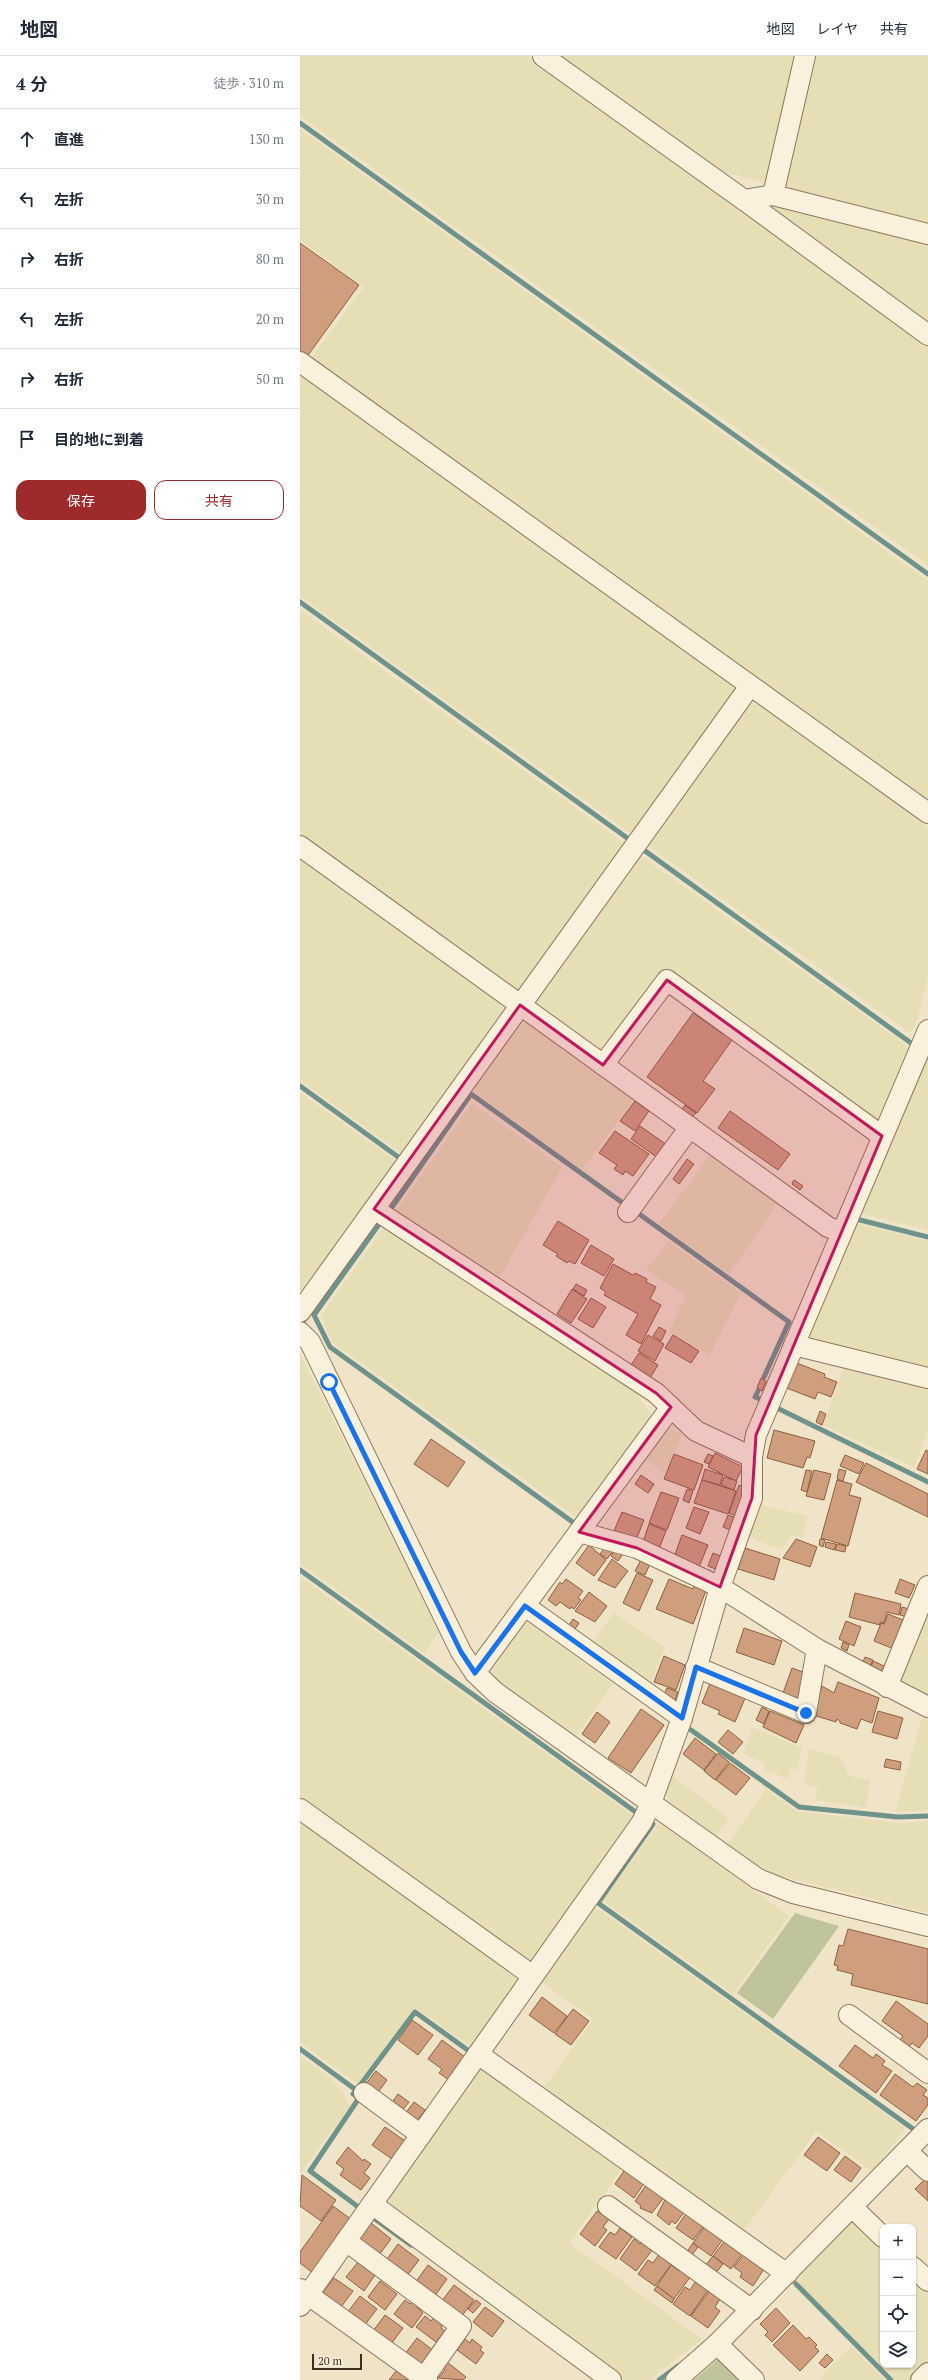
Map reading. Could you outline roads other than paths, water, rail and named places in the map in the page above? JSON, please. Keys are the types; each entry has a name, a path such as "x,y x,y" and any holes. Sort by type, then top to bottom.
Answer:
{"street":[{"path":"543,56 744,200 928,335"},
{"path":"773,196 805,56"},
{"path":"744,200 773,196 928,234"},
{"path":"300,362 928,813"},
{"path":"300,1312 750,686"},
{"path":"300,846 828,1227 841,1232"},
{"path":"603,1065 667,980 882,1136"},
{"path":"346,2241 461,2326 425,2379 303,2297 346,2241 642,1822 651,1803 682,1718 720,1587 752,1498 752,1457 756,1436 841,1232 928,1033"},
{"path":"628,1212 690,1127"},
{"path":"374,1209 656,1393 696,1431 752,1457"},
{"path":"300,1332 310,1342 461,1652 475,1673 495,1692 758,1879 793,1893 928,1926"},
{"path":"794,1345 928,1378"},
{"path":"475,1673 671,1407"},
{"path":"579,1532 637,1548 720,1587 817,1649 887,1687 928,1707"},
{"path":"887,1687 928,1586"},
{"path":"525,1606 682,1718"},
{"path":"696,1667 806,1713 817,1649"},
{"path":"300,1809 533,1976"},
{"path":"849,2015 928,2073"},
{"path":"478,2054 787,2274"},
{"path":"364,2093 421,2135"},
{"path":"676,2380 717,2344 752,2310 928,2129"},
{"path":"907,2151 928,2171"},
{"path":"372,2204 611,2380"},
{"path":"608,2206 752,2310"},
{"path":"852,2208 880,2234"},
{"path":"916,2270 928,2282"},
{"path":"717,2344 754,2380"},
{"path":"921,2380 928,2372"}],"waterway":[{"path":"300,123 928,574"},
{"path":"300,602 630,840"},
{"path":"641,848 911,1043"},
{"path":"300,1086 401,1159"},
{"path":"390,1210 471,1094 627,1206"},
{"path":"635,1211 789,1322 764,1377"},
{"path":"860,1220 928,1237"},
{"path":"380,1223 314,1315 330,1347 574,1523"},
{"path":"758,1391 755,1397 760,1399"},
{"path":"773,1406 928,1482"},
{"path":"300,1570 637,1813"},
{"path":"691,1730 799,1807 898,1817 928,1816"},
{"path":"653,1824 598,1903 916,2131 914,2133"},
{"path":"358,2088 415,2012 469,2051"},
{"path":"300,2049 356,2090 353,2094 359,2098 310,2171 361,2209"},
{"path":"375,2219 411,2245"},
{"path":"796,2284 891,2380"},
{"path":"659,2380 678,2366"}]}
